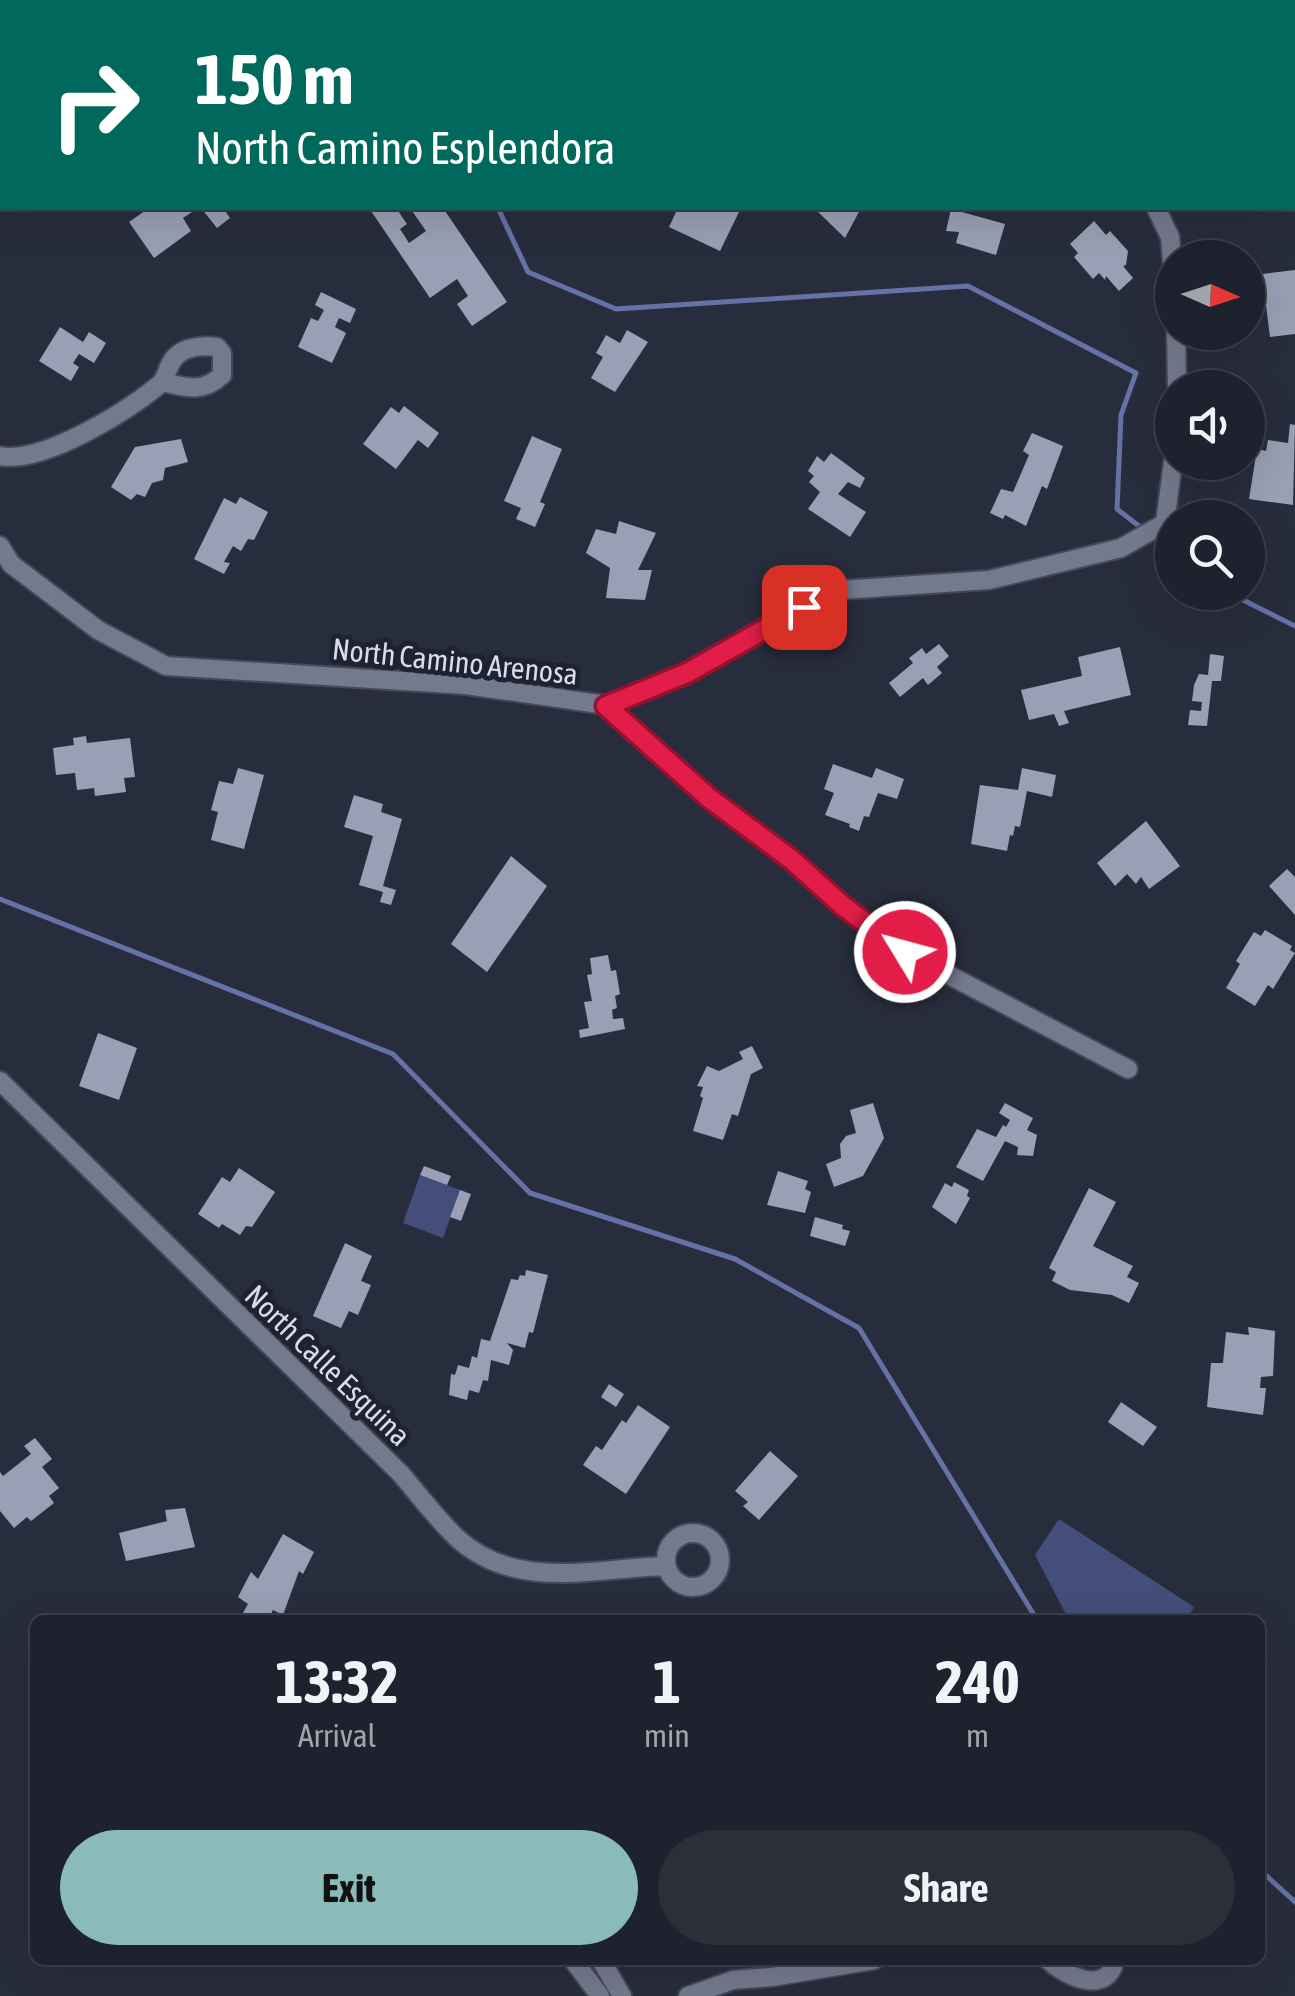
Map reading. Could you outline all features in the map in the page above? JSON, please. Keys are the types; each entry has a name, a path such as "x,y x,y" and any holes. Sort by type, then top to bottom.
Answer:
{"street":[{"path":"1157,210 1170,240"},
{"path":"0,456 13,458 76,439 164,382"},
{"path":"606,706 687,673 777,620 841,590 988,580 1122,548 1166,523 1172,480"},
{"name":"North Camino Arenosa","path":"0,546 12,564 98,630 166,666 466,685 606,706 709,798 905,952 1128,1068"},
{"name":"North Calle Esquina","path":"0,1081 400,1474 460,1541 513,1570 554,1574 666,1566"},
{"path":"577,1965 600,1996"},
{"path":"604,1965 622,1996"},
{"path":"688,1996 733,1980 844,1965"},
{"path":"1054,1965 1069,1979 1088,1984 1105,1979 1113,1973 1114,1965"},
{"path":"752,1996 772,1977"}],"shaded area":[{"path":"420,1175 460,1190 443,1238 403,1223"},
{"path":"1059,1519 1194,1607 1190,1615 1066,1615 1035,1555"}],"building":[{"path":"146,210 195,210 183,218 191,231 154,258 129,222"},
{"path":"203,210 224,210 230,218 217,228"},
{"path":"370,210 397,210 407,224 400,229 409,243 426,231 411,210 444,210 507,302 472,326 457,304 468,296 457,279 430,298"},
{"path":"677,210 740,210 720,251 669,227"},
{"path":"816,210 860,210 845,238"},
{"path":"951,210 1005,224 996,255 956,243 959,232 946,231"},
{"path":"1094,221 1106,235 1110,231 1128,251 1123,266 1133,278 1119,291 1106,276 1105,280 1099,273 1093,279 1074,257 1078,253 1070,244"},
{"path":"1295,270 1295,334 1270,337 1265,274"},
{"path":"321,292 356,309 350,323 339,318 335,327 346,333 332,363 298,347 311,318 318,321 324,310 315,305"},
{"path":"60,327 83,342 89,332 106,343 94,363 79,354 73,363 79,367 71,381 39,361"},
{"path":"627,330 648,342 615,392 591,378 603,357 596,353 606,335 620,343"},
{"path":"404,406 439,433 428,448 418,440 396,469 363,444 391,407 399,413"},
{"path":"1290,424 1295,425 1293,505 1249,499 1252,480 1265,480 1268,440 1288,443"},
{"path":"1032,433 1063,446 1047,489 1042,486 1026,526 1005,515 1003,519 990,513 1001,489 1013,492 1029,455 1023,451"},
{"path":"532,436 562,449 540,502 545,504 535,527 516,519 521,508 504,501"},
{"path":"181,439 188,462 165,468 163,480 152,483 145,497 137,494 131,500 111,487 135,447"},
{"path":"831,453 865,478 860,488 848,482 838,494 866,512 850,537 808,509 820,492 809,482 814,476 808,471 817,456 824,462"},
{"path":"240,497 268,512 254,540 248,539 241,551 233,546 224,562 230,563 224,574 194,559 224,498 236,504"},
{"path":"619,521 656,533 638,570 652,570 645,600 606,598 610,568 586,553 596,529 616,534"},
{"path":"939,644 949,656 937,667 942,673 928,685 923,678 900,697 889,683 913,663 909,658 922,648 926,654"},
{"path":"1120,647 1131,695 1064,711 1069,723 1059,726 1054,714 1029,720 1021,690 1082,676 1078,657"},
{"path":"1210,654 1224,656 1221,681 1212,681 1207,726 1188,725 1190,710 1201,711 1202,702 1192,701 1194,685 1199,674 1208,675"},
{"path":"86,736 87,743 130,738 135,777 124,778 126,792 95,796 94,788 77,790 75,773 56,775 53,748 74,745 73,738"},
{"path":"833,764 872,778 876,768 904,779 897,799 878,793 859,831 825,815 834,793 824,789"},
{"path":"238,768 264,775 244,849 211,840 218,812 211,810 219,781 233,784"},
{"path":"1022,768 1056,775 1052,797 1027,791 1020,827 1015,826 1013,836 1010,835 1007,851 971,844 980,785 1018,790"},
{"path":"354,795 383,804 381,812 402,819 383,886 396,890 391,905 380,902 383,892 359,885 373,836 344,827"},
{"path":"1146,821 1180,866 1149,889 1141,877 1136,884 1127,874 1115,886 1097,863"},
{"path":"511,856 547,886 487,972 451,944"},
{"path":"1287,869 1295,877 1295,915 1269,886"},
{"path":"1265,930 1292,946 1290,950 1295,953 1273,989 1268,985 1255,1006 1226,988 1240,964 1236,961 1254,932 1261,936"},
{"path":"608,955 611,971 616,970 620,994 615,996 617,1008 612,1010 613,1019 623,1018 625,1029 580,1038 579,1030 589,1028 584,1002 592,1001 587,975 592,974 590,958"},
{"path":"98,1033 137,1048 119,1100 79,1086"},
{"path":"752,1046 763,1068 751,1074 738,1116 732,1114 723,1140 693,1131 703,1098 703,1087 697,1086 707,1066 719,1071 743,1059 739,1052"},
{"path":"873,1103 884,1138 863,1176 834,1187 826,1164 841,1158 840,1144 846,1136 856,1133 850,1110"},
{"path":"1005,1103 1033,1118 1027,1130 1037,1135 1033,1156 1017,1155 1018,1147 1005,1141 983,1181 956,1167 977,1129 996,1137 1003,1125 1006,1127 1010,1120 999,1113"},
{"path":"424,1166 451,1176 447,1185 420,1175"},
{"path":"239,1168 275,1192 252,1227 246,1226 240,1235 222,1224 219,1228 198,1214 222,1177 230,1182"},
{"path":"778,1171 808,1181 805,1189 811,1192 805,1213 767,1205"},
{"path":"954,1182 969,1190 970,1198 956,1224 932,1207 945,1183 952,1187"},
{"path":"1089,1188 1116,1202 1093,1246 1133,1266 1127,1277 1139,1283 1129,1303 1112,1295 1070,1290 1052,1281 1056,1272 1049,1268"},
{"path":"460,1190 471,1194 461,1221 450,1217"},
{"path":"815,1217 850,1231 845,1246 810,1236"},
{"path":"345,1243 372,1256 361,1281 371,1285 358,1315 349,1311 341,1328 313,1316"},
{"path":"526,1270 548,1275 533,1333 529,1332 525,1348 507,1343 513,1350 509,1365 491,1360 488,1381 483,1380 479,1393 469,1390 467,1400 449,1395 451,1374 455,1375 458,1365 469,1368 472,1356 477,1358 481,1339 490,1341 511,1279 525,1276"},
{"path":"1248,1327 1275,1331 1273,1376 1261,1377 1260,1388 1266,1388 1263,1415 1207,1407 1211,1363 1223,1363 1226,1332 1249,1335"},
{"path":"609,1384 624,1394 616,1407 601,1397"},
{"path":"1121,1402 1157,1427 1143,1446 1108,1422"},
{"path":"638,1405 670,1427 626,1494 583,1465 596,1446 602,1450 622,1420 626,1423"},
{"path":"35,1438 52,1459 42,1467 59,1488 49,1496 54,1503 31,1521 27,1517 14,1528 0,1511 0,1472 3,1476 31,1454 24,1446"},
{"path":"770,1451 798,1476 759,1520 743,1506 748,1502 735,1491"},
{"path":"185,1508 195,1547 126,1561 119,1533 167,1521 165,1510"},
{"path":"283,1534 314,1552 303,1574 299,1571 283,1615 273,1610 270,1615 242,1615 248,1604 238,1597 251,1572 258,1579"}],"waterway":[{"path":"499,210 528,272 616,309 968,286 1136,373 1121,415 1117,509 1144,530"},
{"path":"1263,610 1295,626"},
{"path":"0,899 393,1054 530,1193 735,1259 859,1328 1034,1615"},
{"path":"1265,1875 1295,1902"}],"route":[{"path":"804,607 687,673 606,706 709,798 905,952"}]}
